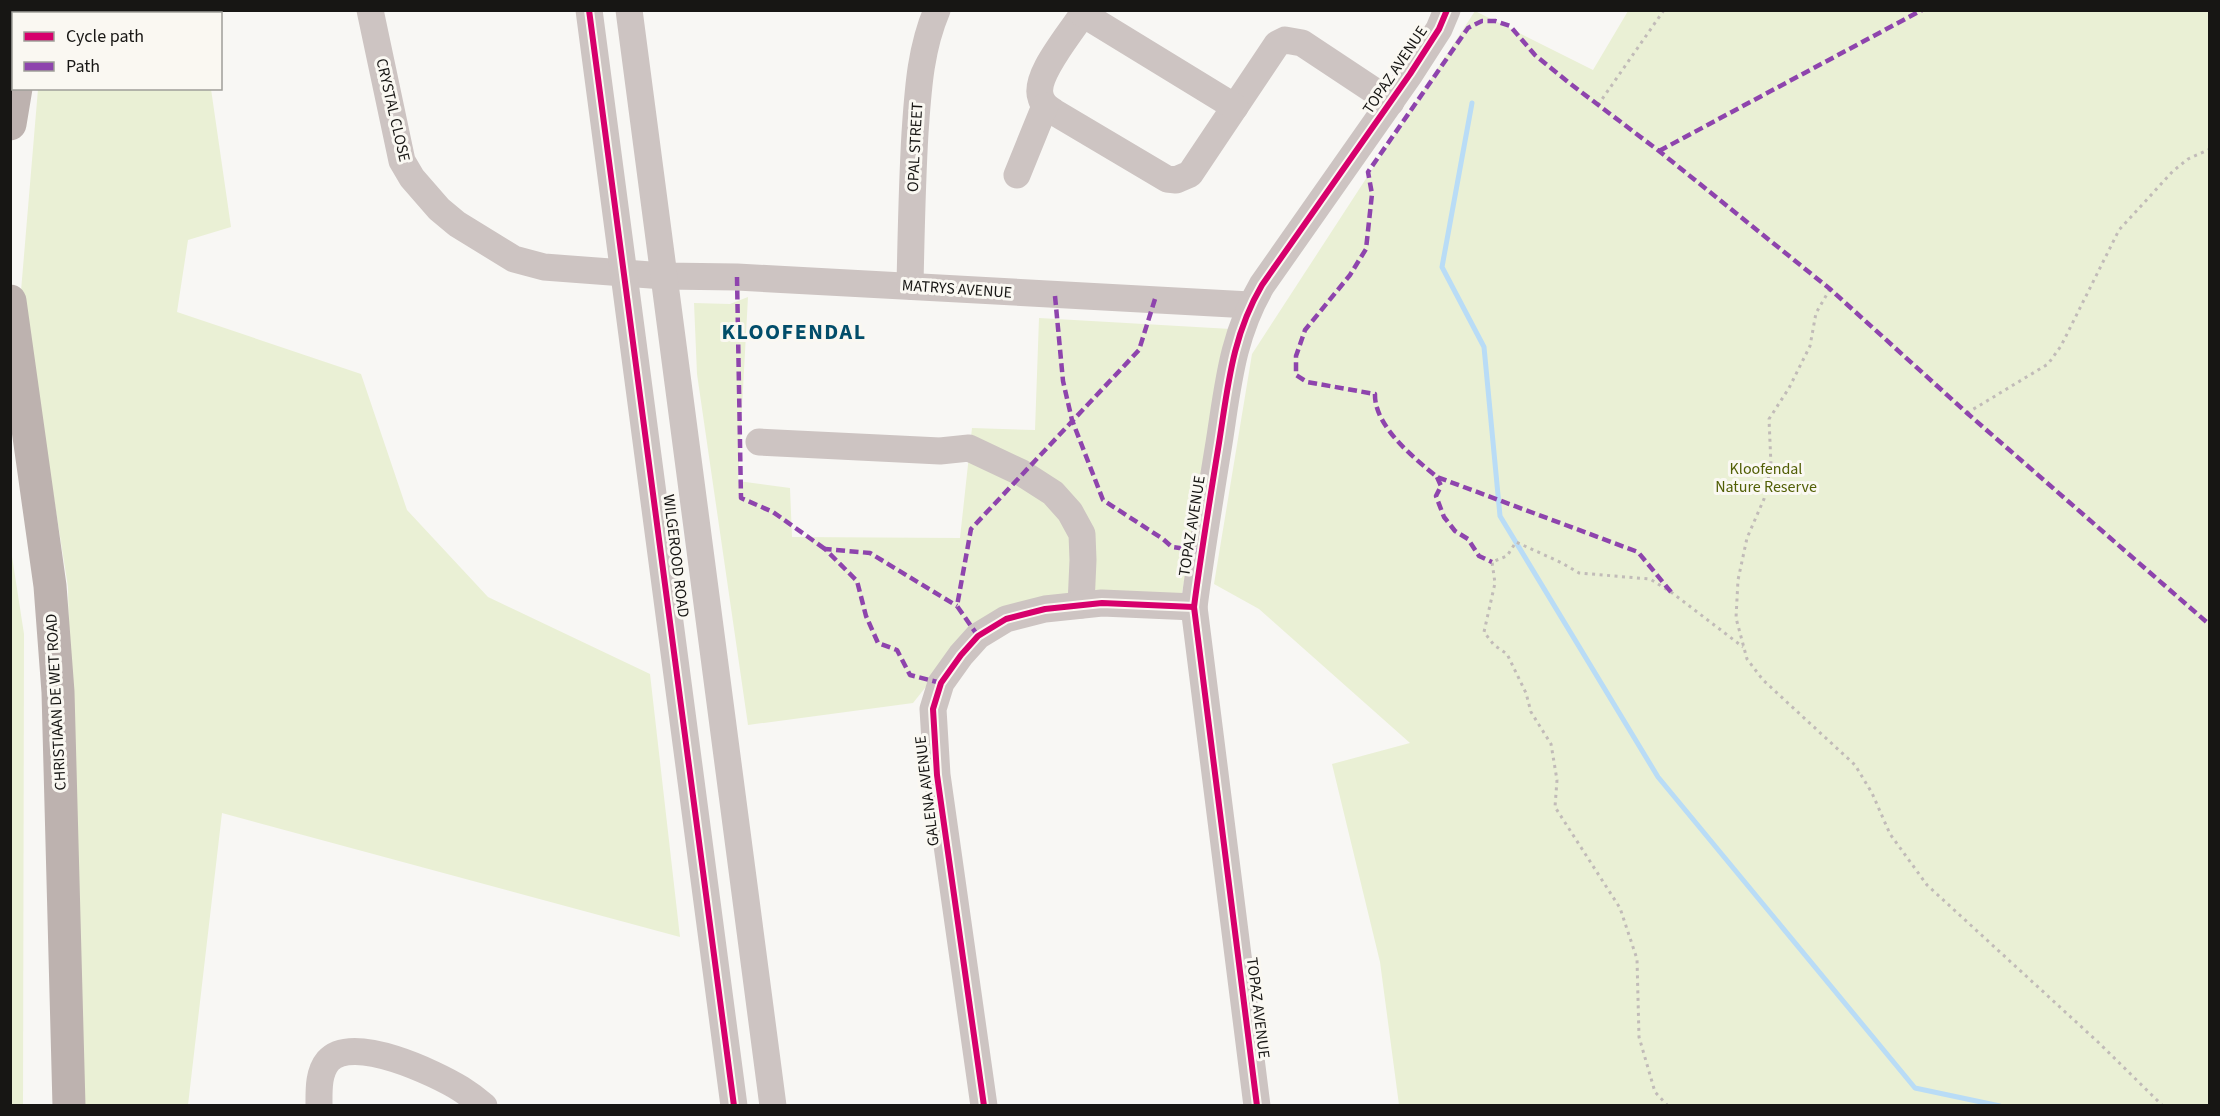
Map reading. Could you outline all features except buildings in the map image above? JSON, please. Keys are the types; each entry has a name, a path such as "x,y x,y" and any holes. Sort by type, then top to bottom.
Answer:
{"main road":[{"path":"10,124 16,90"},
{"name":"CHRISTIAAN DE WET ROAD","path":"10,301 50,586 58,692 69,1106"}],"street":[{"name":"CRYSTAL CLOSE","path":"370,10 402,161 412,178 439,209 457,224 514,259 544,267 664,276"},
{"name":"WILGEROOD ROAD","path":"589,10 734,1106"},
{"name":"WILGEROOD ROAD","path":"629,10 773,1106"},
{"name":"OPAL STREET","path":"910,286 918,79 926,43 937,10"},
{"name":"TOPAZ AVENUE","path":"1257,1106 1194,608 1201,550 1232,364 1243,321 1250,305 1439,29 1447,10"},
{"path":"1235,107 1084,12 1046,70 1040,85 1040,97 1045,106 1167,179 1176,180 1190,174 1235,107 1277,44 1285,40 1291,39 1302,43 1390,102"},
{"path":"1017,175 1045,106"},
{"name":"MATRYS AVENUE","path":"664,276 910,286 1055,296 1250,305"},
{"path":"759,442 940,452 969,448 1022,473 1053,493 1070,512 1082,534 1081,605"},
{"name":"GALENA AVENUE","path":"984,1106 937,775 933,709 942,683 961,655 978,636 1006,619 1045,609 1102,603 1194,608"},
{"path":"319,1106 320,1081 328,1061 339,1054 355,1051 389,1057 421,1069 462,1089 484,1106"}],"path":[{"path":"1598,105 1664,10"},
{"path":"1967,413 2048,364 2061,346 2119,230 2173,171 2188,159 2210,149"},
{"path":"1830,289 1816,313 1810,346 1769,419 1771,465 1764,499 1747,538 1738,580 1736,618 1747,659 1763,680 1855,765 1872,793 1890,834 1927,885 2099,1043 2163,1106"},
{"path":"1668,1106 1655,1092 1639,1037 1636,959 1620,908 1556,807 1557,780 1551,744 1531,712 1526,693 1507,654 1494,645 1484,632 1495,583 1492,562 1507,556 1516,542 1579,573 1650,579 1671,592 1743,647"}],"green space":[{"path":"48,10 200,10 200,12 47,12"},
{"name":"Kloofendal Nature Reserve","path":"1475,11 1593,70 1628,11 2209,11 2209,1105 1399,1105 1380,962 1332,764 1410,743 1259,609 1214,584 1252,354"},
{"path":"38,90 211,90 231,227 188,240 177,312 361,374 407,510 488,597 650,674 680,937 222,813 188,1105 77,1105 68,587 21,291"},
{"path":"748,297 738,481 790,488 792,537 960,538 972,428 1035,430 1039,318 1231,329 1181,598 972,629 913,703 748,725 697,374 694,303 730,304"},
{"path":"11,550 24,634 23,1106 10,1105"}],"waterway":[{"path":"1472,103 1442,267 1484,347 1500,516 1658,777 1915,1088 2000,1106"}],"marked path":[{"path":"1659,151 1922,10"},
{"path":"1671,592 1638,552 1437,477 1407,451 1388,429 1376,406 1375,394 1307,382 1296,375 1296,356 1305,330 1350,275 1366,249 1372,194 1368,172 1468,28 1482,21 1495,21 1510,26 1535,55 1659,151 1830,289 1967,413 2210,625"},
{"path":"737,277 741,498 773,512 825,549"},
{"path":"1055,296 1063,381 1072,420 1103,500 1172,547 1201,551"},
{"path":"978,636 957,606 971,529 1139,350 1155,299"},
{"path":"1437,477 1441,486 1436,496 1444,517 1455,531 1468,539 1479,556 1492,562"},
{"path":"941,683 910,675 897,650 878,643 866,616 857,581 825,549 870,553 957,606"}],"cycle path":[{"path":"589,10 734,1106"},
{"path":"1257,1106 1194,607 1229,381 1244,323 1262,285 1410,74 1439,29 1447,10"},
{"path":"984,1106 937,775 933,709 941,683 978,636 1006,619 1045,609 1102,603 1194,607"}],"district":[{"name":"KLOOFENDAL","path":"794,332"}]}
